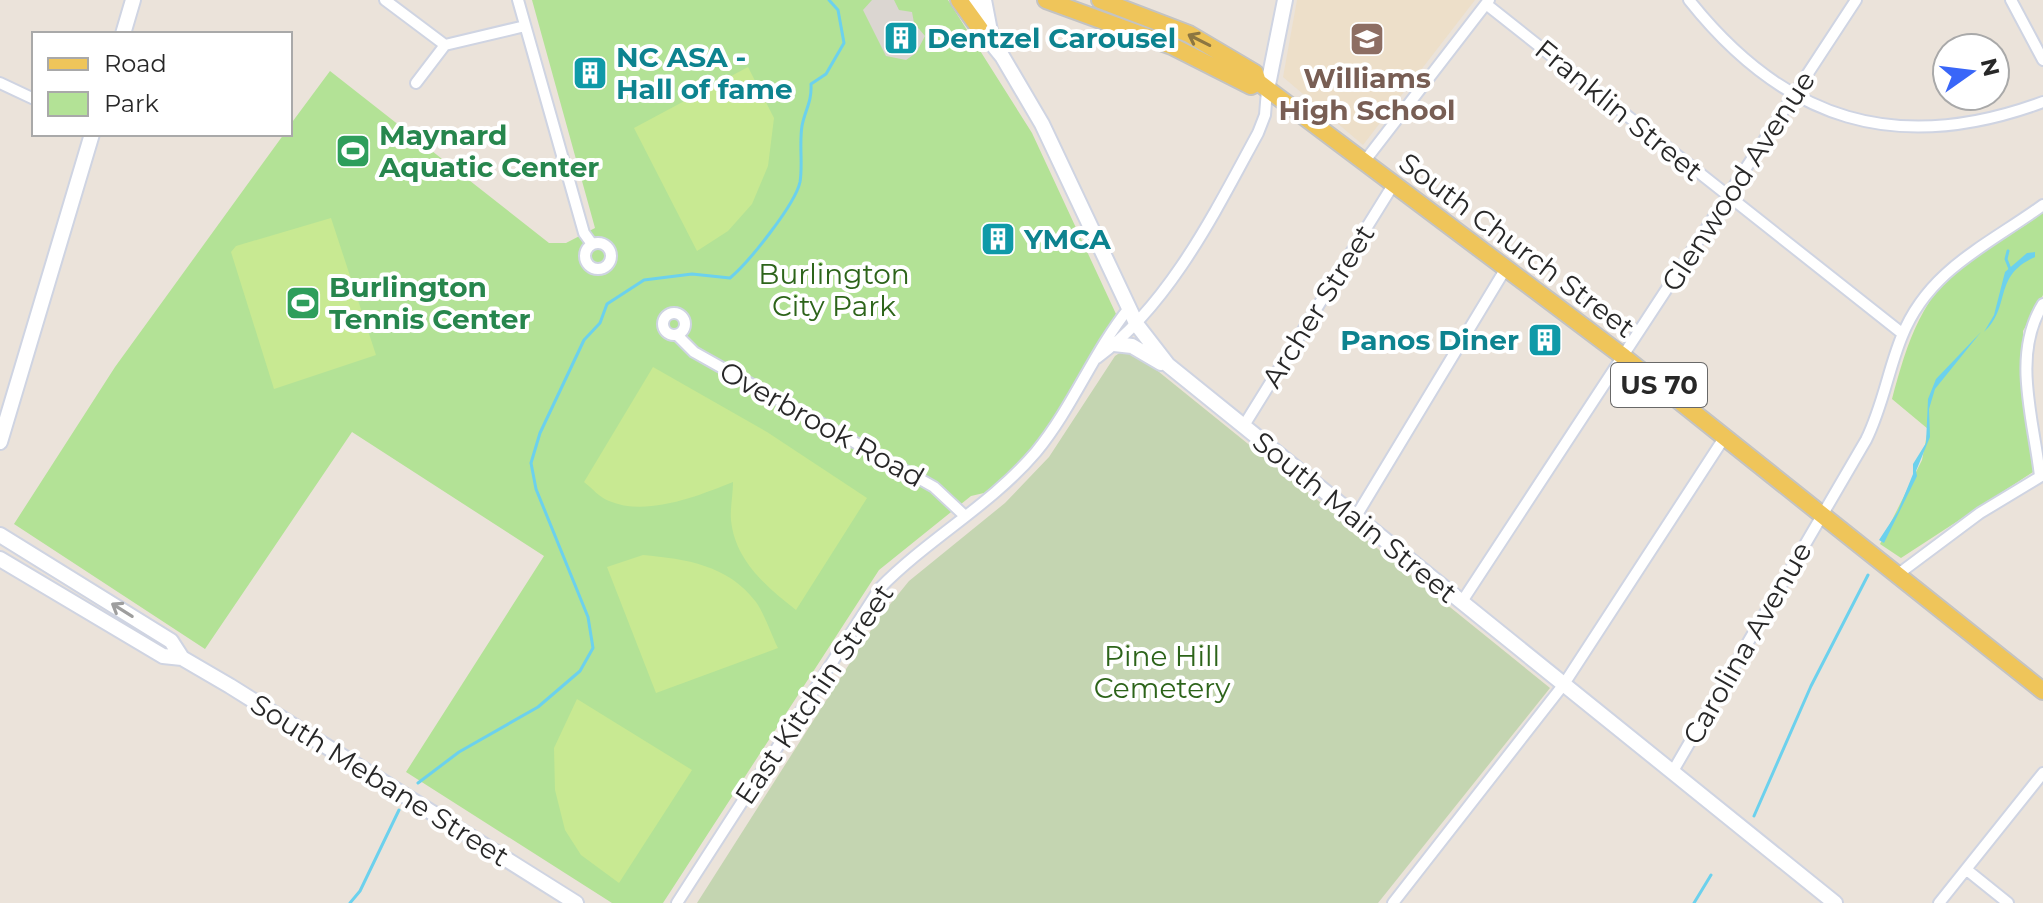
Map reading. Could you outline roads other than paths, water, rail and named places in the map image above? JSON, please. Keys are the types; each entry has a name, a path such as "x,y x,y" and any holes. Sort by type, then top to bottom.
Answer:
{"main road":[{"path":"959,0 984,34"},
{"name":"South Church Street","path":"1046,0 1172,46 1251,86 1263,86"},
{"name":"South Church Street","path":"1100,0 1216,48 1255,73 1263,86 1624,357 2043,691"}],"street":[{"path":"124,32 133,0"},
{"path":"385,0 445,45"},
{"path":"518,0 580,221 592,244"},
{"name":"South Main Street","path":"973,0 984,34 1042,124 1137,325 1175,372 1835,903"},
{"name":"South Main Street","path":"984,0 990,31 984,34"},
{"path":"1263,86 1285,0"},
{"path":"1689,0 1739,58 1794,95 1859,120 1915,127 1981,121 2043,102"},
{"name":"Glenwood Avenue","path":"1461,603 1856,0"},
{"path":"2011,0 2043,60"},
{"path":"1364,162 1487,2"},
{"name":"Franklin Street","path":"1487,2 1903,334"},
{"path":"416,83 445,45 525,26"},
{"path":"0,83 32,98"},
{"name":"East Kitchin Street","path":"1095,359 1137,325 1182,263 1234,177 1265,115 1263,86"},
{"path":"0,442 91,136"},
{"name":"Archer Street","path":"1243,427 1393,185"},
{"name":"Carolina Avenue","path":"1673,771 1876,420 1903,334 1920,301 1954,264 2043,205"},
{"path":"1355,518 1506,268"},
{"path":"1897,575 1980,513 2042,476 2026,362 2030,332 2043,304"},
{"name":"East Kitchin Street","path":"677,903 880,588 920,549 1001,489 1036,451 1108,334 1129,308"},
{"name":"Overbrook Road","path":"677,335 694,352 934,487 965,516"},
{"path":"1114,344 1132,346 1175,372"},
{"path":"1393,903 1564,684 1724,438"},
{"name":"South Mebane Street","path":"0,535 171,641 182,658 576,903"},
{"name":"South Mebane Street","path":"0,559 163,656 182,658"},
{"path":"1939,903 2043,773"},
{"path":"1967,870 2008,903"}],"water":[{"path":"2035,252 2035,257 2013,273 2007,282 1998,312 1984,332 1994,315 2005,272 2027,253"},
{"path":"1981,332 1935,389 1929,409 1930,437 1916,471 1917,476 1884,543 1879,540 1898,511 1913,474 1913,464 1926,443 1928,399 1936,379"}],"waterway":[{"path":"418,783 459,752 538,707 580,671 593,648 588,617 536,489 531,463 540,433 584,340 600,323 607,304 644,280 692,274 730,278 780,219 800,182 801,133 811,84 826,74 844,43 838,10 829,0"},
{"path":"2008,251 2006,259 2010,269"},
{"path":"1754,816 1811,686 1868,575"},
{"path":"350,903 360,891 399,810"},
{"path":"1694,903 1711,875"}],"place":[{"name":"Dentzel Carousel","path":"901,38"},
{"name":"Williams High School","path":"1367,39"},
{"name":"NC ASA - Hall of fame","path":"590,73"},
{"name":"Maynard Aquatic Center","path":"353,151"},
{"name":"YMCA","path":"998,239"},
{"name":"Burlington Tennis Center","path":"303,303"},
{"name":"Panos Diner","path":"1545,340"}],"park label":[{"name":"Burlington City Park","path":"834,290"},
{"name":"Pine Hill Cemetery","path":"1162,672"}]}
